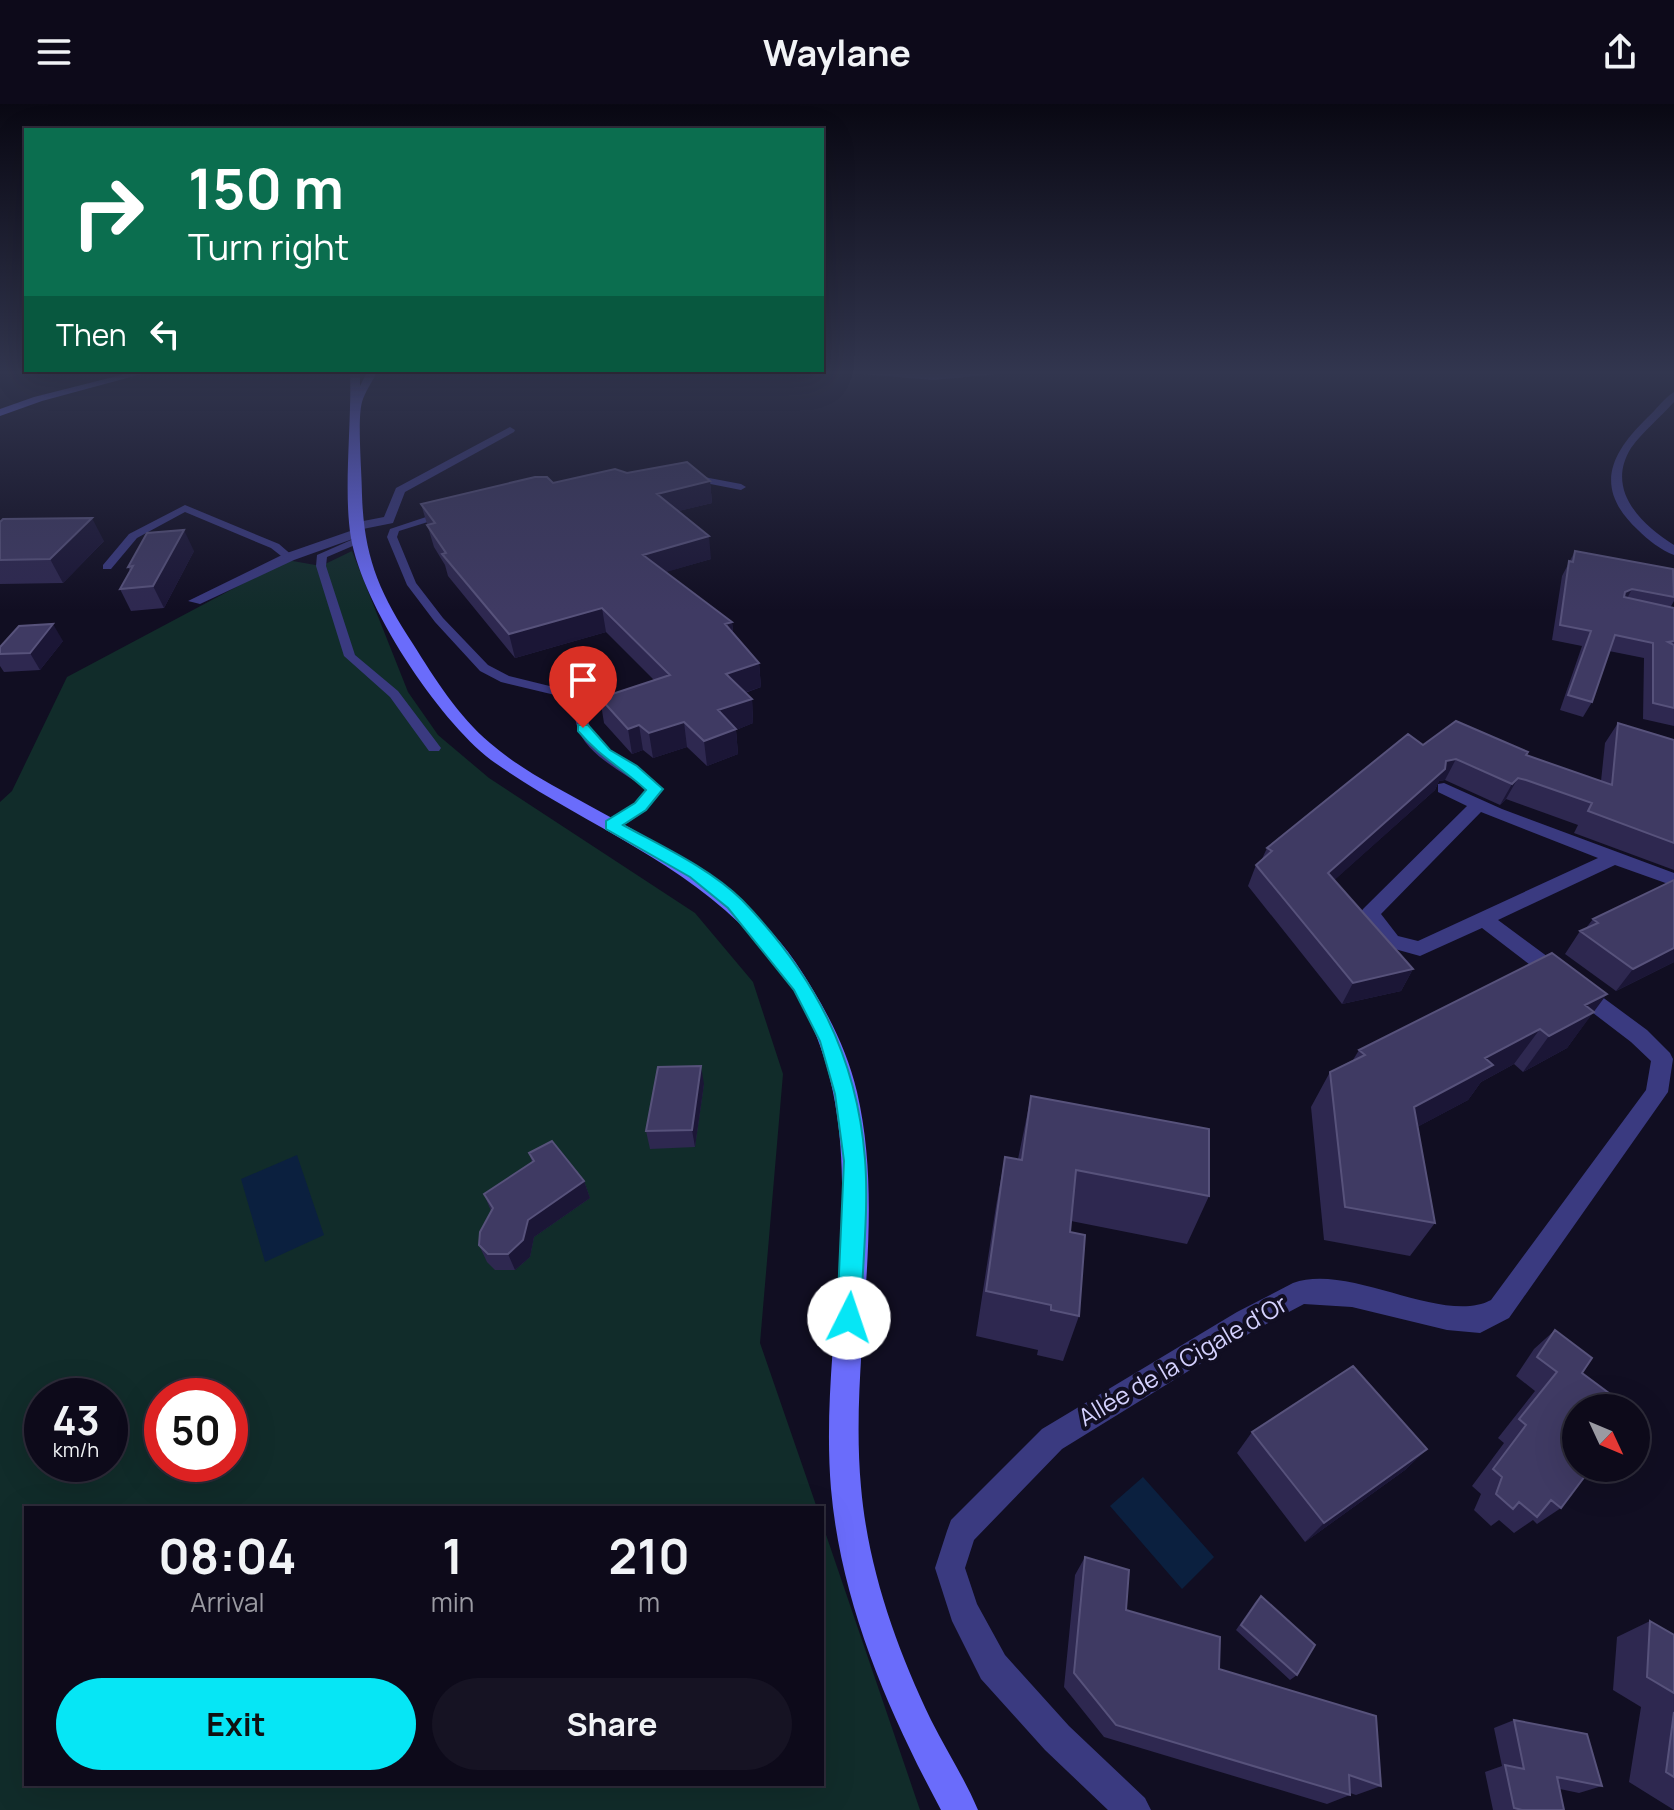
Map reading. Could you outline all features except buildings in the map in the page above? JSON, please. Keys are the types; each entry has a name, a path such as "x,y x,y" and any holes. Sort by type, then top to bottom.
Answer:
{"main road":[{"path":"356,452 357,533 389,619 454,714 482,744 526,777 696,873 735,903 802,986 830,1041 845,1094 854,1161 854,1234 845,1374 846,1488 865,1591 921,1741 960,1810"}],"street":[{"path":"195,601 289,557 389,520 400,490 470,452"},
{"path":"1623,452 1615,481 1620,502 1637,526 1674,551"},
{"path":"1444,788 1478,805 1674,880"},
{"path":"1478,805 1370,914 1391,941 1420,949 1614,858"},
{"name":"Allée de la Cigale d'Or","path":"1133,1810 1057,1738 993,1667 963,1610 950,1568 962,1531 1052,1439 1246,1321 1302,1292 1352,1295 1447,1317 1480,1320 1500,1309 1657,1092 1662,1059 1639,1036 1483,919"}],"lane":[{"path":"677,477 704,478 741,487"},
{"path":"107,567 133,536 185,508 275,546 289,557"},
{"path":"451,512 395,529 392,537 411,583 484,668 505,679 582,698 583,728 604,753 632,769 655,789 641,806 612,825"},
{"path":"357,533 322,555 321,566 350,656 394,694 434,748"}],"green space":[{"path":"352,551 408,692 438,735 489,778 695,913 753,982 783,1074 760,1343 816,1506 24,1506 24,1786 824,1786 824,1529 920,1810 0,1810 0,802 12,791 67,677 287,560 321,566"}],"water":[{"path":"297,1155 324,1235 265,1262 241,1179"},
{"path":"1143,1477 1214,1557 1182,1589 1110,1506"}],"route":[{"path":"583,728 604,753 632,769 655,789 641,806 612,825 696,873 735,903 802,986 830,1041 845,1094 854,1161 849,1318"}]}
